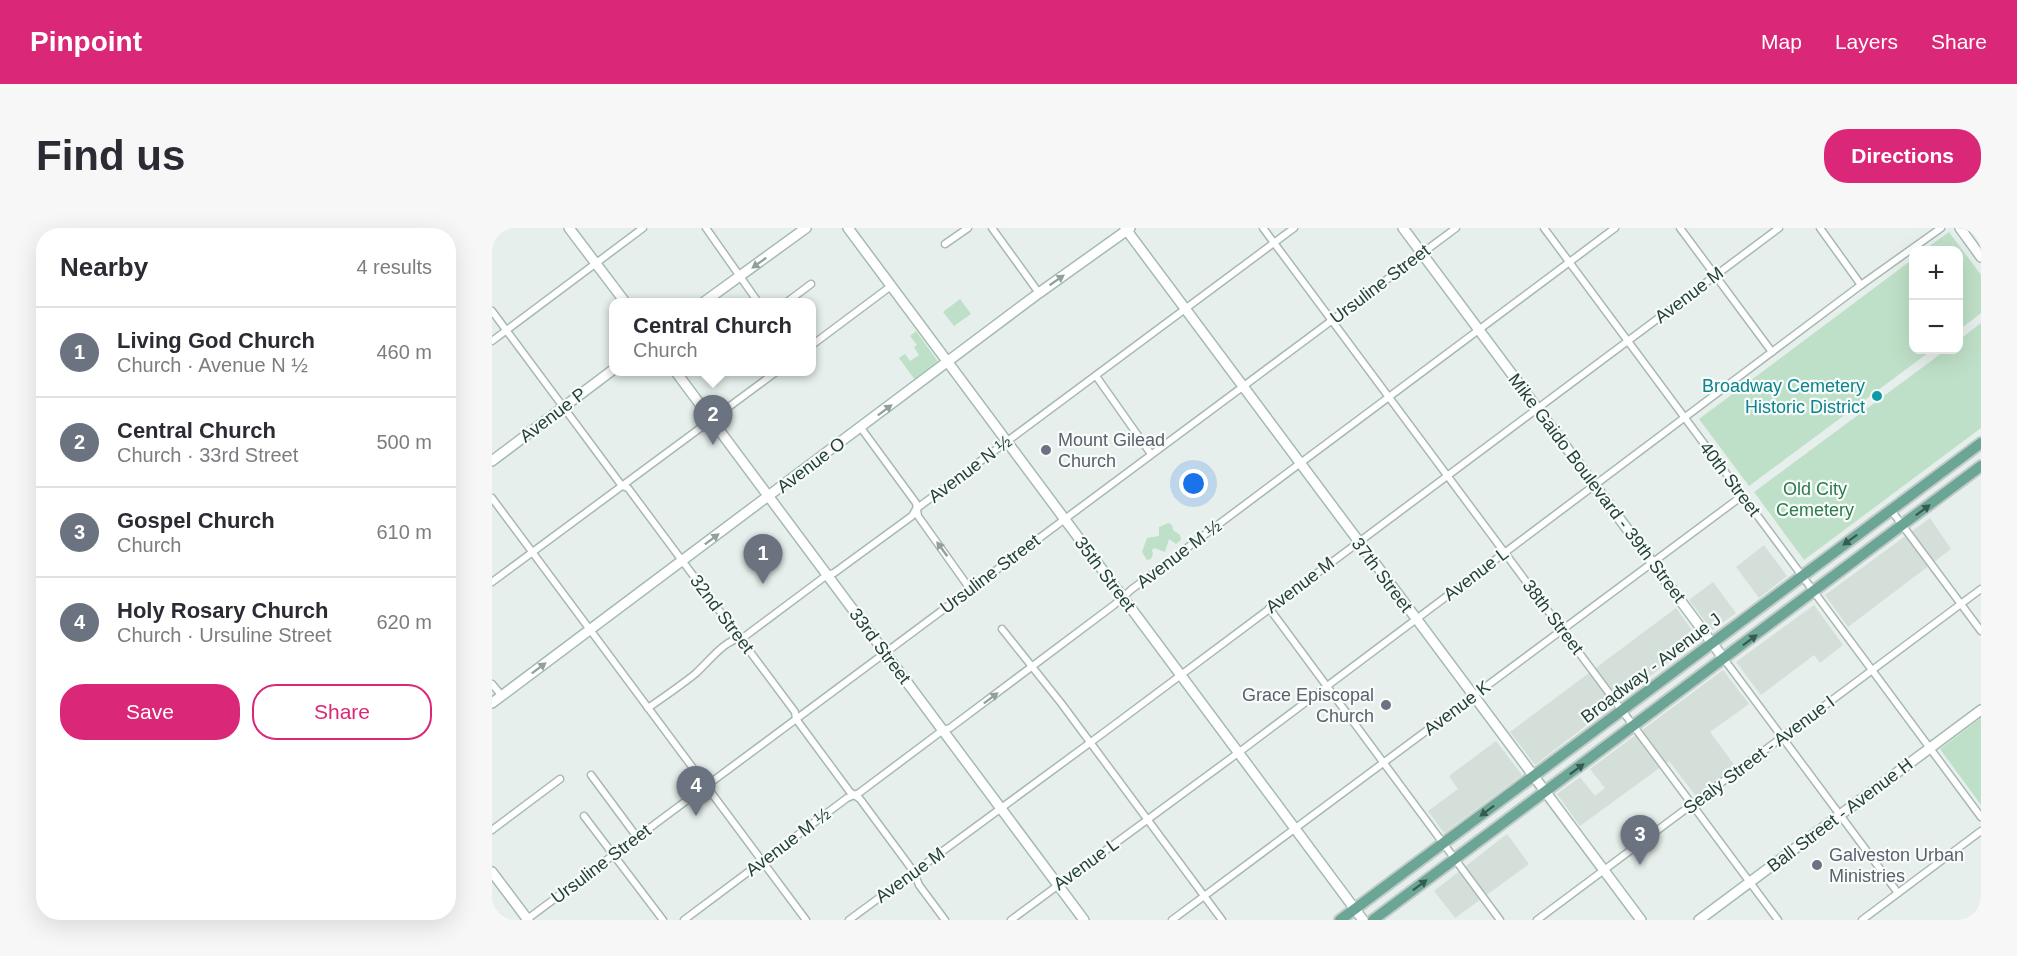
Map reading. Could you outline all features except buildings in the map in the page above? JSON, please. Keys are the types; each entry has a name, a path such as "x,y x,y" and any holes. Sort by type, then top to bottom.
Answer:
{"main road":[{"path":"569,228 621,298"},
{"path":"711,298 806,228"},
{"name":"35th Street","path":"848,228 1363,920"},
{"name":"Mike Gaido Boulevard - 39th Street","path":"1403,228 1724,659"},
{"path":"1960,228 1981,257"},
{"name":"Avenue O","path":"492,704 1039,293 1128,229"},
{"name":"37th Street","path":"1128,229 1242,386 1641,920"},
{"name":"Avenue P","path":"492,461 609,373"},
{"name":"33rd Street","path":"679,376 1084,920"},
{"name":"Broadway - Avenue J","path":"1340,920 1981,443"},
{"name":"Broadway - Avenue J","path":"1373,920 1981,466"},
{"name":"Ball Street - Avenue H","path":"1699,920 1981,710"},
{"path":"492,872 527,920"}],"street":[{"path":"492,341 643,228"},
{"path":"706,228 755,298"},
{"path":"945,244 968,228"},
{"path":"992,228 1039,293"},
{"name":"38th Street","path":"1263,228 1778,920"},
{"name":"Avenue N ½","path":"648,708 698,671 707,660 735,639 746,636 827,575 834,573 912,516 916,509 1294,228"},
{"name":"Ursuline Street","path":"527,920 1456,228"},
{"name":"40th Street","path":"1544,228 1981,817"},
{"name":"Avenue M ½","path":"684,920 943,730 950,728 1117,603 1122,596 1615,228"},
{"path":"1680,228 1772,352"},
{"name":"Avenue M","path":"849,920 1779,228"},
{"path":"1820,228 1861,285"},
{"name":"Avenue L","path":"1011,920 1239,753 1594,484 1941,228"},
{"path":"793,298 811,284"},
{"path":"816,342 891,286"},
{"name":"32nd Street","path":"492,312 622,486 628,488 683,561 795,712 796,719 854,795 860,799 914,872 919,885 945,920"},
{"path":"492,582 770,376"},
{"path":"1096,376 1151,454"},
{"path":"861,428 916,503 918,516 970,589"},
{"name":"Avenue K","path":"1172,920 1742,496"},
{"path":"492,498 806,920"},
{"path":"1891,510 1981,631"},
{"name":"Sealy Street - Avenue I","path":"1537,920 1981,589"},
{"path":"1269,608 1500,920"},
{"path":"1002,629 1033,666 1222,920"},
{"name":"Mike Gaido Boulevard - 39th Street","path":"1724,659 1898,893"},
{"path":"492,684 501,696"},
{"path":"591,775 636,837"},
{"path":"492,830 560,778"},
{"path":"584,816 663,920"},
{"path":"1862,920 1981,831"}],"shaded area":[{"path":"1930,518 1951,549 1848,627 1825,595"},
{"path":"1764,545 1787,576 1759,598 1736,567"},
{"path":"1713,582 1736,613 1712,630 1689,600"},
{"path":"1814,605 1843,645 1820,663 1814,655 1761,695 1736,662"},
{"path":"1676,608 1698,639 1535,765 1510,732"},
{"path":"1723,670 1749,704 1710,732 1736,767 1696,796 1669,761 1580,826 1557,794 1580,777 1595,796 1605,788 1590,769"},
{"path":"1496,741 1522,775 1444,833 1428,811 1458,789 1449,776"},
{"path":"1507,834 1529,864 1455,918 1434,891"}],"green space":[{"path":"1949,232 1959,246 1930,246"},
{"path":"1963,251 1981,275 1981,313 1963,327"},
{"path":"1909,262 1909,354 1927,354 1749,486 1699,419"},
{"path":"960,299 971,314 954,326 943,312"},
{"name":"Old City Cemetery","path":"1981,323 1981,428 1804,560 1754,492 1941,354 1963,354 1963,337"},
{"path":"916,331 939,363 915,380 899,358 905,354 910,361 919,355 914,347 917,345 910,336"},
{"path":"1168,523 1180,535 1181,540 1176,544 1169,539 1165,552 1154,548 1151,559 1147,560 1142,552 1147,538 1159,536 1159,527"},
{"path":"1981,718 1981,805 1940,749"}],"place":[{"name":"Broadway Cemetery Historic District","path":"1877,396"},
{"name":"Central Church","path":"713,445"},
{"name":"Mount Gilead Church","path":"1046,450"},
{"name":"Living God Church","path":"763,584"},
{"name":"Grace Episcopal Church","path":"1386,705"},
{"name":"Holy Rosary Church","path":"696,816"},
{"name":"Gospel Church","path":"1640,865"},
{"name":"Galveston Urban Ministries","path":"1817,865"}]}
